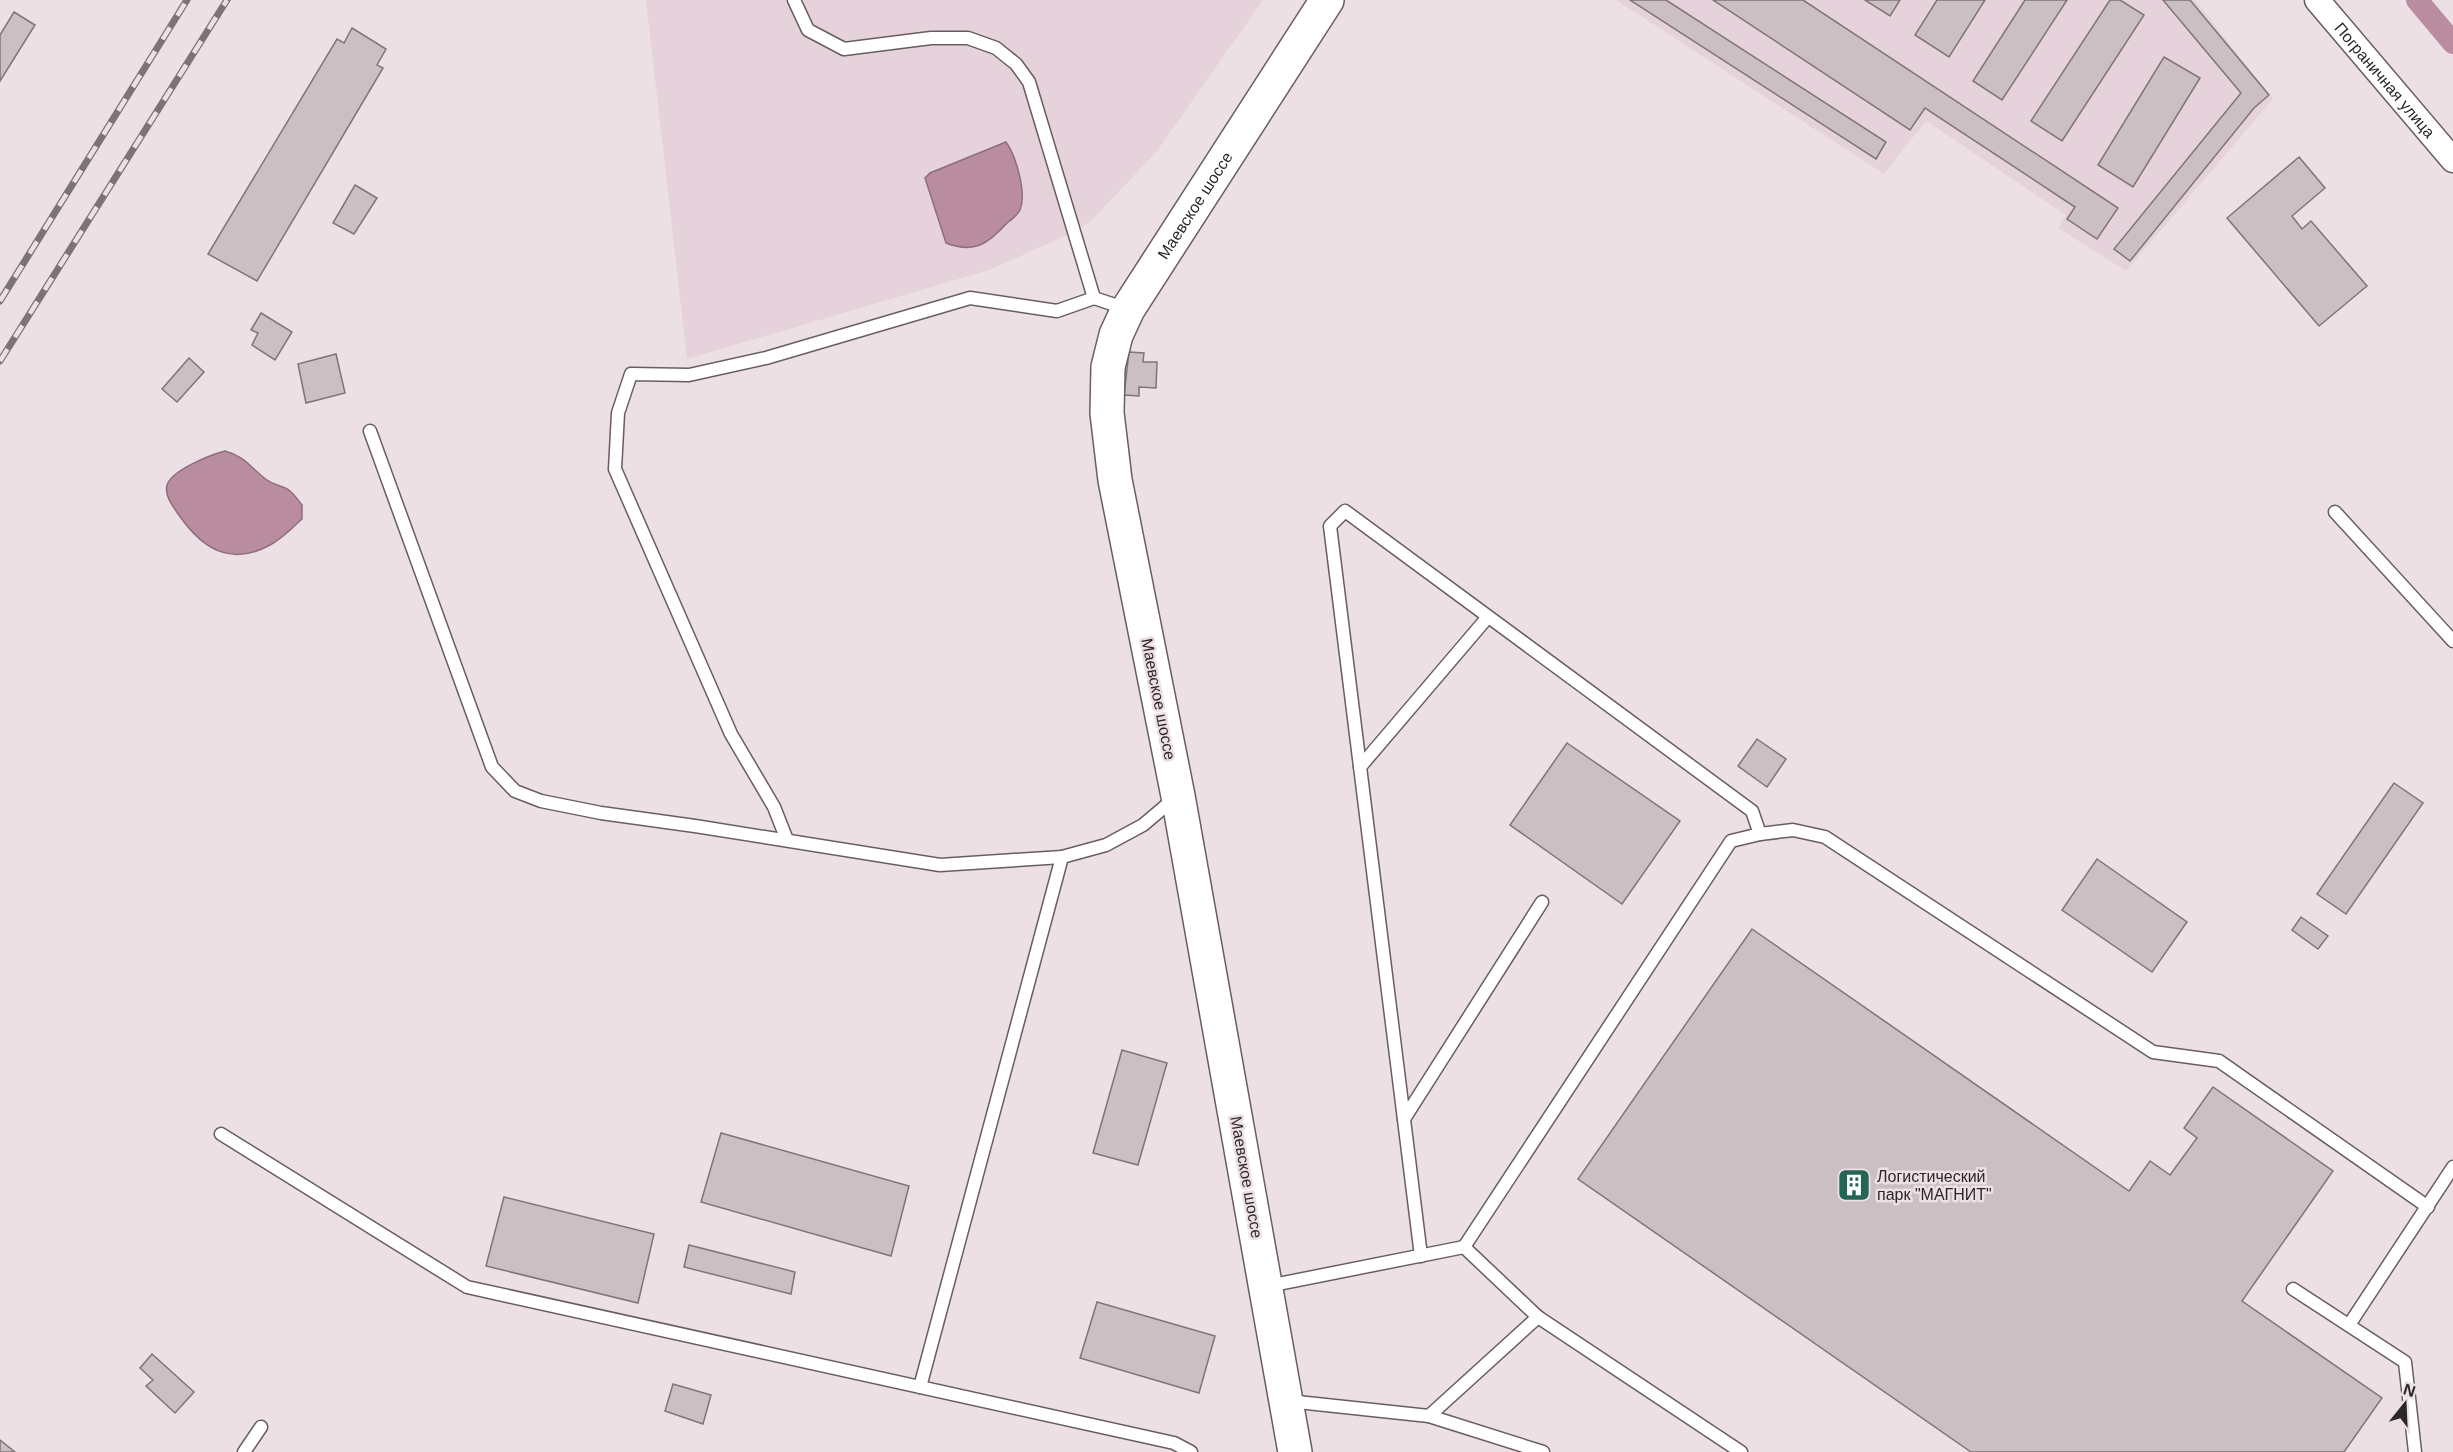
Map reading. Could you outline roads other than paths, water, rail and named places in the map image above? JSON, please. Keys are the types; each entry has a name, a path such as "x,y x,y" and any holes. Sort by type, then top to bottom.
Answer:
{"street":[{"name":"Маевское шоссе","path":"1295,1452 1178,796 1115,480 1107,413 1108,367 1116,335 1128,309 1327,0"},
{"name":"Пограничная улица","path":"2317,0 2453,160"}],"lane":[{"path":"794,0 808,30 844,49 931,38 968,38 996,48 1016,64 1029,82 1094,298"},
{"path":"787,840 774,807 731,734 615,469 618,412 631,374 689,375 766,358 970,298 1057,311 1094,298 1128,309"},
{"path":"370,431 492,767 515,791 541,801 601,813 940,865 1062,857 1106,845 1143,825 1178,796"},
{"path":"1421,1256 1330,526 1345,512 1752,811 1760,834"},
{"path":"2336,512 2453,641"},
{"path":"1360,767 1487,618"},
{"path":"1266,1286 1464,1247 1731,841 1760,834 1793,830 1825,837 2153,1052 2219,1061 2428,1207"},
{"path":"920,1387 1062,857"},
{"path":"1404,1119 1542,902"},
{"path":"221,1134 467,1287 1174,1443 1191,1452"},
{"path":"2349,1325 2453,1167"},
{"path":"1464,1247 1538,1317 1741,1452"},
{"path":"2293,1289 2405,1362 2415,1452"},
{"path":"1429,1416 1538,1317"},
{"path":"1287,1401 1429,1416 1544,1452"},
{"path":"244,1452 261,1427"}],"waterway":[{"path":"2417,0 2453,43"}],"railway":[{"path":"0,301 187,0"},
{"path":"0,361 227,0"}],"place":[{"name":"Логистический парк \"МАГНИТ\"","path":"1854,1185"}]}
